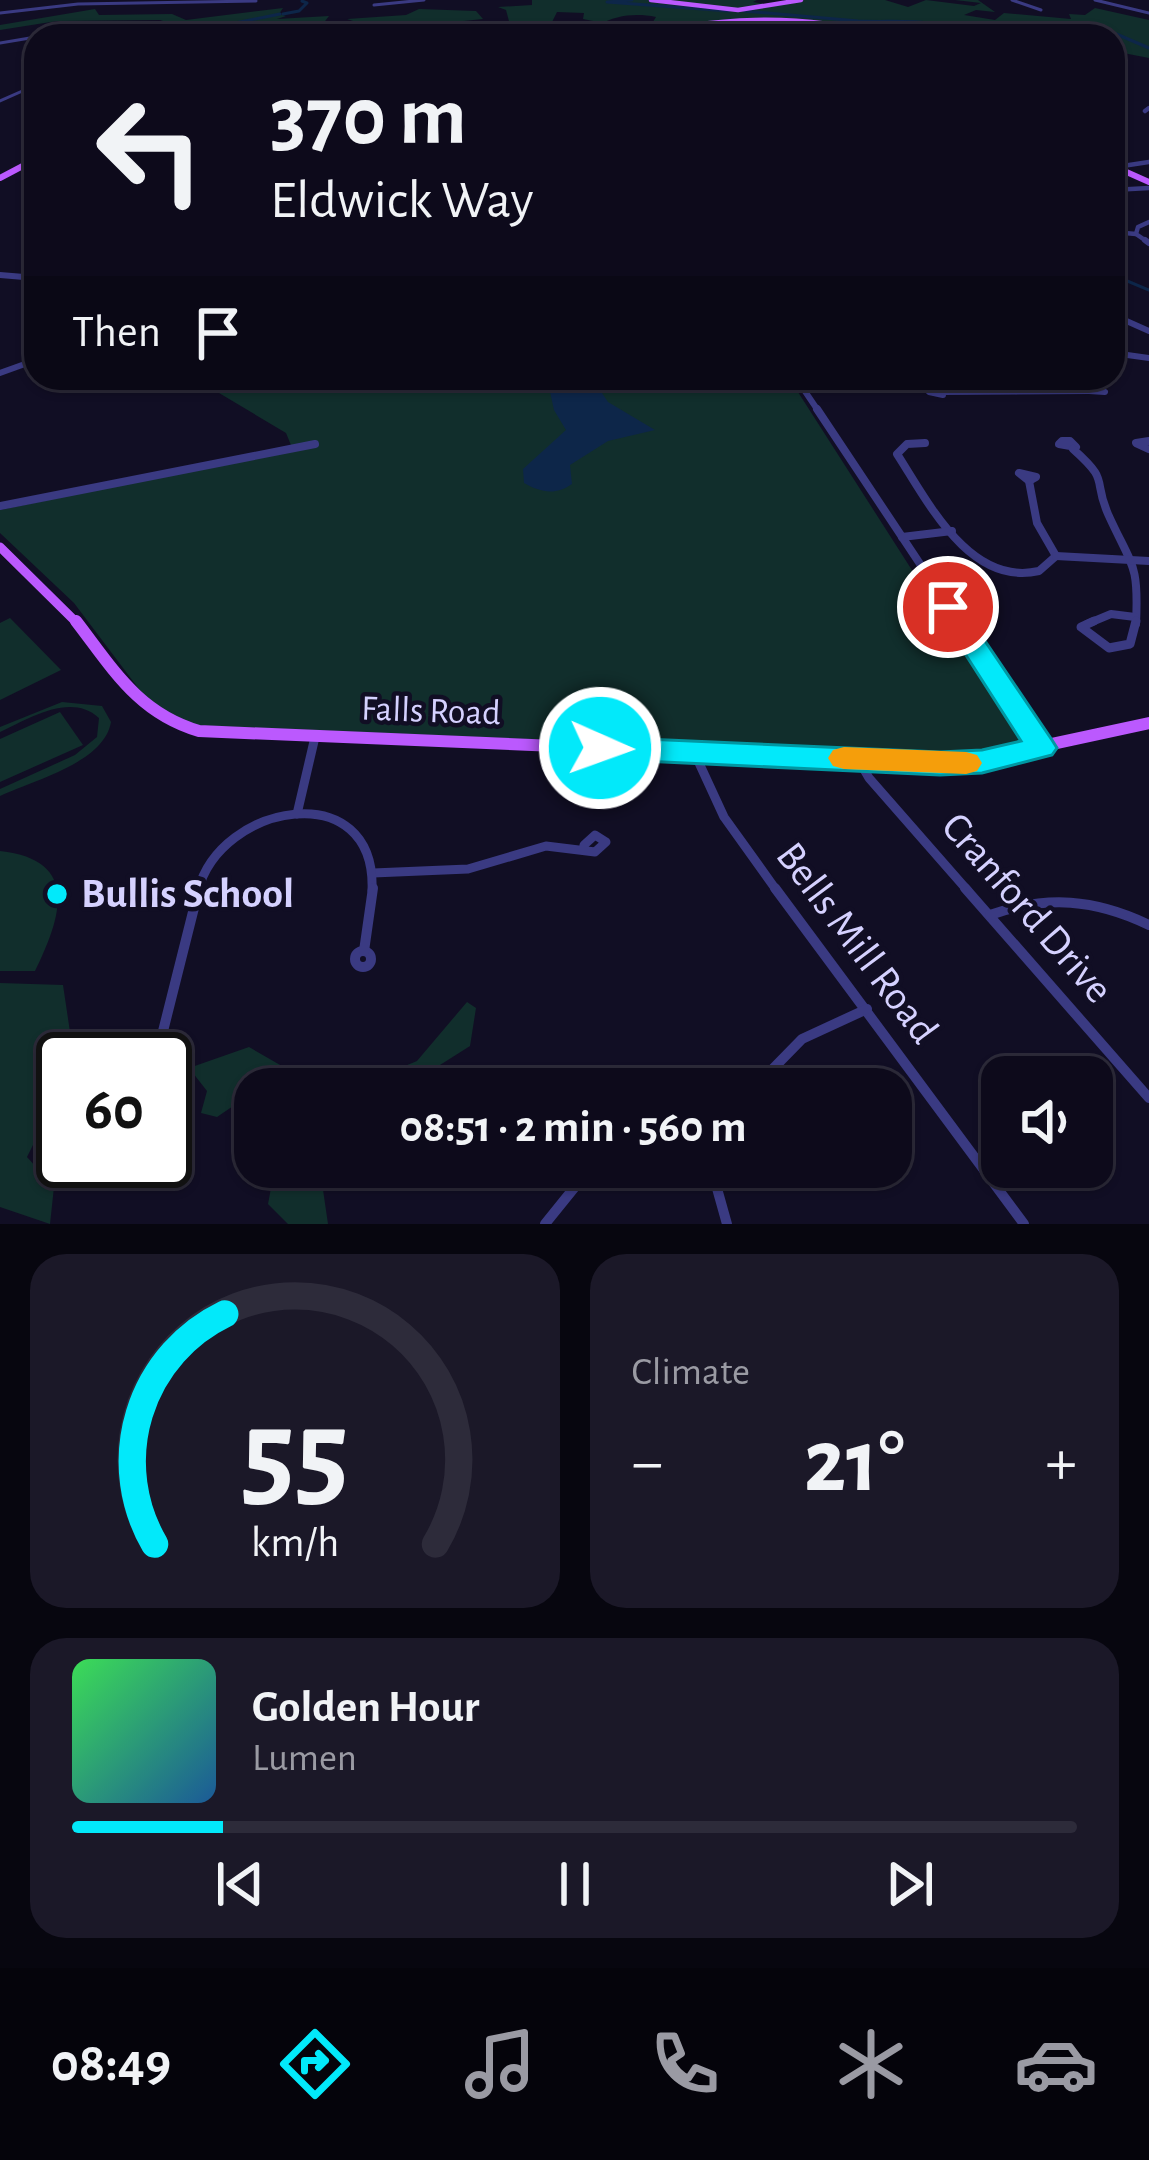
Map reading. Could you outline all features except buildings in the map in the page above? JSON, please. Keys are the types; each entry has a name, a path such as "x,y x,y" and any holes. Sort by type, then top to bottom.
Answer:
{"main road":[{"path":"651,0 843,24"},
{"path":"678,24 801,0"},
{"name":"Falls Road","path":"0,547 71,615 126,688 154,716 199,731 964,763 1149,723"}],"street":[{"path":"374,5 424,0"},
{"path":"1012,0 1041,10"},
{"path":"1095,0 1149,13"},
{"path":"0,14 88,4 256,1"},
{"path":"1136,233 1149,222"},
{"path":"1125,233 1136,233 1149,243"},
{"path":"804,390 1041,748"},
{"path":"944,392 1089,391"},
{"path":"926,443 907,444 897,454 972,557 997,571 1036,573 1046,569 1055,556"},
{"path":"0,506 315,444"},
{"path":"1073,449 1100,473 1106,510 1133,560 1138,583 1133,642 1113,649 1081,627 1111,614 1135,617"},
{"path":"1029,481 1037,523 1055,556"},
{"path":"902,537 952,531"},
{"path":"1055,556 1149,561"},
{"path":"297,814 315,737"},
{"name":"Bells Mill Road","path":"694,752 724,817 1024,1224"},
{"name":"Cranford Drive","path":"858,759 1149,1098"},
{"path":"163,1032 204,866 237,833 266,820 297,814 334,821 366,847 373,873 364,951"},
{"path":"373,873 470,869 524,849 584,845"},
{"path":"989,915 1027,902 1065,899 1102,905 1149,926"},
{"path":"774,1068 802,1039 867,1009"},
{"path":"545,1224 574,1188"},
{"path":"717,1188 727,1224"}],"green space":[{"path":"532,0 757,0 753,2 776,6 803,0 885,0 908,7 926,0 974,6 981,3 955,0 978,0 995,12 976,10 964,15 995,20 1004,13 1071,19 1069,14 1085,15 1095,8 1149,20 1149,58 1125,53 1125,24 652,24 656,17 634,15 580,24 593,21 583,19 584,13 557,12 552,22 510,24 506,10 498,7 532,5"},
{"path":"283,8 279,14 286,16 277,19 329,16 323,24 57,21 0,30 0,25 95,9 99,15 172,14 186,20"},
{"path":"419,9 476,11 483,19 358,24 347,19 406,15"},
{"path":"214,390 797,390 1022,742 960,757 188,725 154,709 74,603 0,533 0,510 293,450 286,433"},
{"path":"10,618 61,670 0,700 0,623"},
{"path":"62,702 102,706 111,722 106,736 82,759 0,796 0,789 75,755 97,737 99,718 75,707 50,710 0,732 0,727"},
{"path":"60,712 83,745 0,782 0,739"},
{"path":"0,851 44,866 54,879 57,913 35,971 0,971"},
{"path":"0,983 63,985 70,1032 36,1032 36,1139 27,1157 36,1167 36,1188 54,1188 50,1224 0,1207"},
{"path":"467,1002 476,1008 470,1046 435,1068 400,1068 417,1061"},
{"path":"249,1047 286,1068 234,1068 234,1105 217,1117 201,1113 207,1091 192,1067"},
{"path":"271,1188 323,1188 328,1224 288,1224 268,1204"}],"water":[{"path":"550,390 600,390 608,402 655,430 608,441 570,465 572,484 548,491 524,483 523,469 566,430"}],"waterway":[{"path":"632,0 607,2 729,11"},
{"path":"283,14 299,11 307,3 302,1"},
{"path":"744,11 932,24"},
{"path":"230,24 280,14"},
{"path":"1125,38 1149,48"},
{"path":"1125,280 1149,290"}],"slow traffic":[{"path":"844,758 966,763"}],"place":[{"name":"Bullis School","path":"57,894"}],"route":[{"path":"600,748 940,764 982,762 1041,748 948,607"}]}
